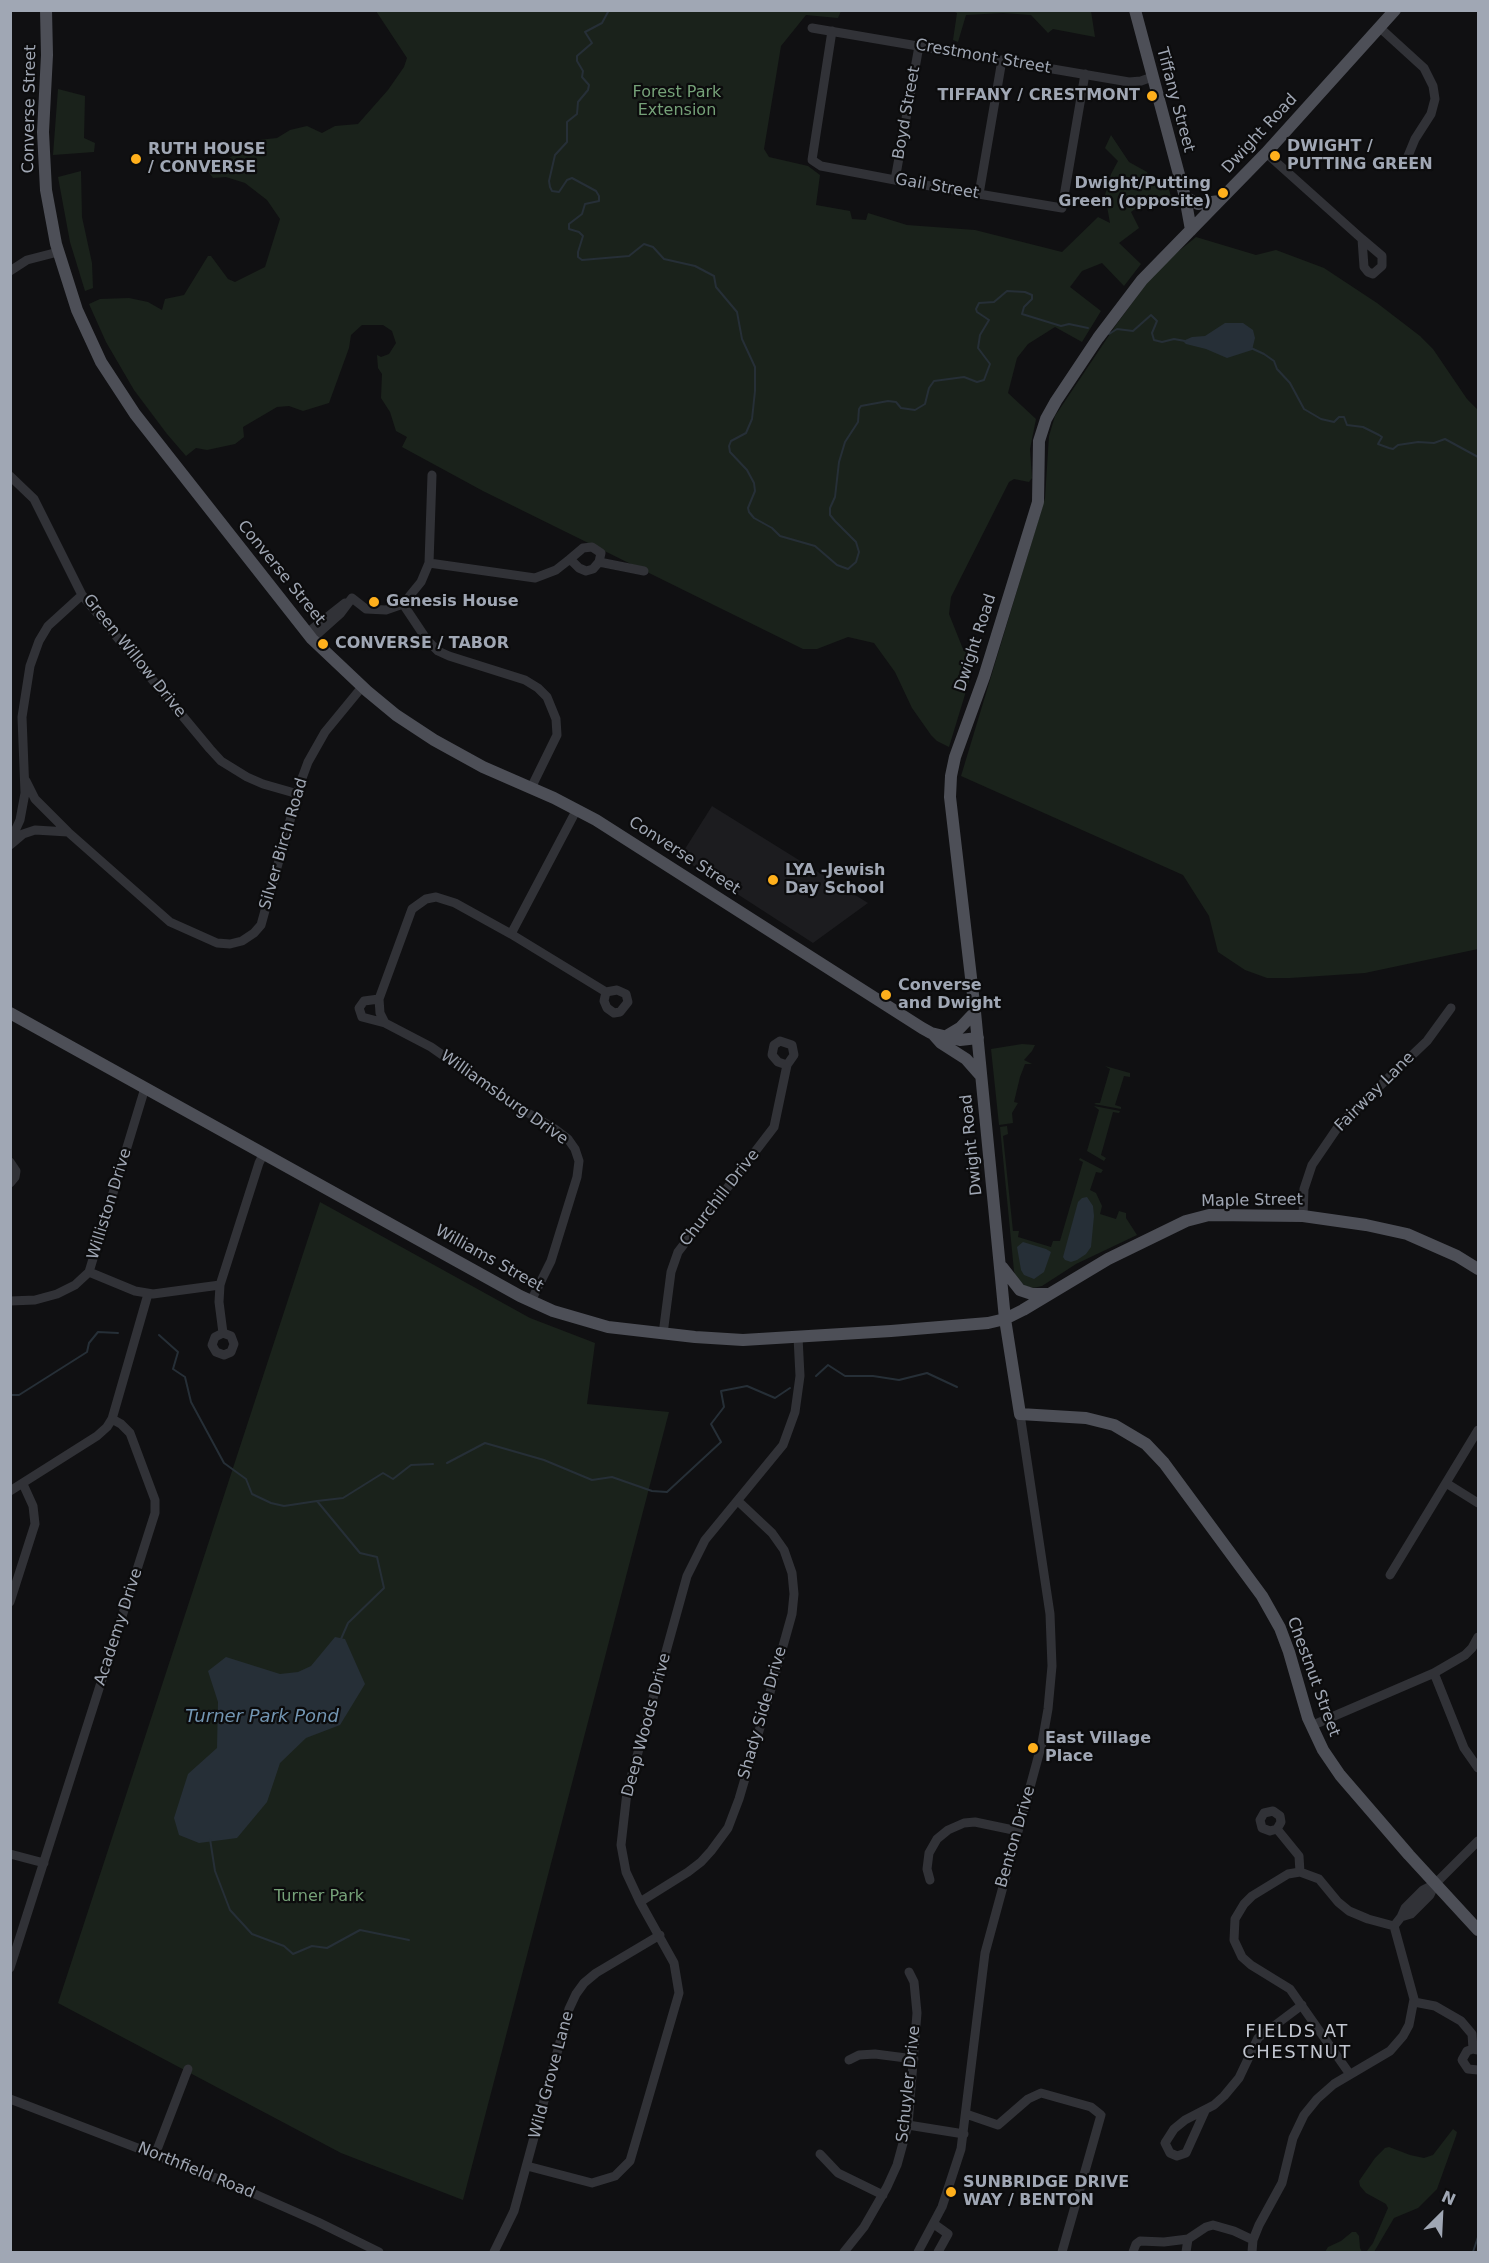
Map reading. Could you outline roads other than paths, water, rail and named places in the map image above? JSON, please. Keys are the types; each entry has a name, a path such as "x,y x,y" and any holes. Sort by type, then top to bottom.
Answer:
{"main road":[{"name":"Converse Street","path":"46,10 48,44 43,132 44,170 50,218 58,252 71,297 83,326 116,387 310,636 362,687 396,715 434,740 483,767 577,809 931,1032 960,1040 978,1038"},
{"name":"Tiffany Street","path":"1135,10 1185,197 1191,230"},
{"name":"Dwight Road","path":"1020,1414 1005,1319 950,781 955,757 984,676 1038,502 1040,483 1038,457 1041,434 1056,401 1120,308 1157,263 1266,153 1395,10"},
{"path":"1185,197 1198,204 1220,201"},
{"path":"945,1037 960,1028 975,1012"},
{"name":"Williams Street","path":"10,1013 531,1301 553,1311 591,1323 663,1334 743,1340 920,1329 988,1323 1005,1319"},
{"path":"931,1032 941,1043 966,1059 981,1077"},
{"name":"Maple Street","path":"1005,1319 1108,1259 1198,1217 1304,1216 1366,1225 1407,1234 1457,1256 1479,1269"},
{"path":"1000,1264 1011,1282 1020,1290 1032,1294 1051,1294"},
{"name":"Chestnut Street","path":"1020,1414 1086,1418 1114,1425 1146,1444 1164,1463 1257,1589 1280,1628 1311,1726 1323,1750 1340,1775 1479,1930"}],"street":[{"path":"1379,27 1424,68 1433,86 1435,99 1431,114 1415,139 1408,156"},
{"name":"Crestmont Street","path":"812,28 1129,82 1152,77"},
{"name":"Gail Street","path":"832,31 812,152 813,162 821,166 895,180 1062,208 1085,74"},
{"name":"Boyd Street","path":"895,180 919,46"},
{"path":"979,194 1002,60"},
{"path":"1266,153 1362,239"},
{"path":"10,271 27,260 58,252"},
{"path":"310,636 335,609 352,598 363,608 386,610 403,604 421,582 429,563 432,475"},
{"name":"Green Willow Drive","path":"10,476 34,499 82,595 214,754 247,777 262,784 298,794"},
{"path":"429,563 535,578 556,570 583,548 592,547 601,553 599,562 593,569 583,570 570,559"},
{"path":"599,562 644,571"},
{"path":"10,843 24,805 26,779 22,751 22,717 26,680 32,658 48,626 82,595"},
{"path":"403,604 427,640 438,651 525,680 538,688 549,701 556,720 557,735 531,788"},
{"name":"Silver Birch Road","path":"26,779 35,799 68,832 170,922 200,937 217,943 230,944 250,937 261,925 303,775 319,742 362,687"},
{"path":"511,934 577,809"},
{"path":"10,843 23,834 35,830 68,832"},
{"path":"385,1023 380,1013 379,999 408,918 414,906 426,899 436,897 448,900 511,934 606,992"},
{"name":"Williamsburg Drive","path":"379,999 362,1002 359,1012 364,1019 385,1023 431,1047 508,1101 555,1129 568,1139 575,1149 579,1161 577,1177 551,1261 531,1301"},
{"name":"Fairway Lane","path":"1304,1216 1304,1189 1312,1165 1340,1124 1427,1041 1451,1008"},
{"name":"Churchill Drive","path":"663,1334 671,1272 676,1255 685,1239 772,1131 778,1117 787,1065"},
{"name":"Williston Drive","path":"10,1301 35,1300 57,1294 75,1285 89,1272 145,1088"},
{"path":"223,1333 219,1302 220,1285 264,1153"},
{"path":"10,1162 16,1171 10,1183"},
{"path":"89,1272 135,1291 148,1293 172,1293 220,1285"},
{"path":"10,1491 97,1436 107,1427 112,1419 148,1293"},
{"name":"Deep Woods Drive","path":"527,2166 592,2183 615,2176 630,2162 679,1993 674,1963 640,1902 627,1872 621,1845 627,1792 687,1576 705,1540 783,1445 795,1412 800,1376 798,1337"},
{"name":"Benton Drive","path":"918,2253 949,2189 964,2134 982,1972 994,1915 1044,1731 1050,1689 1052,1651 1050,1614 1020,1414"},
{"name":"Academy Drive","path":"10,1968 155,1513 155,1500 130,1433 112,1419"},
{"path":"1390,1575 1479,1430"},
{"path":"1446,1483 1479,1503"},
{"path":"10,1602 35,1524 33,1506 22,1484"},
{"name":"Shady Side Drive","path":"640,1902 701,1862 728,1828 739,1799 792,1614 794,1594 792,1573 784,1550 772,1533 738,1501"},
{"path":"1311,1726 1434,1673 1475,1651 1479,1637"},
{"path":"1434,1673 1464,1748 1479,1768"},
{"path":"930,1880 927,1864 929,1853 937,1839 948,1830 963,1823 975,1822 1018,1832"},
{"path":"1277,1829 1299,1856 1300,1872"},
{"path":"1394,1926 1405,1908 1424,1890 1436,1884 1479,1841"},
{"path":"10,1854 44,1863"},
{"path":"1349,2073 1302,2005 1285,1985 1246,1960 1239,1952 1233,1935 1237,1915 1252,1896 1288,1874 1300,1872 1318,1879 1349,1911 1394,1926"},
{"path":"1252,2253 1253,2240 1282,2183 1293,2138 1300,2122 1317,2099 1349,2073 1395,2047 1409,2025 1414,2002 1411,1980 1399,1949 1394,1926"},
{"name":"Wild Grove Lane","path":"494,2253 512,2216 569,2009 576,1994 596,1973 660,1935"},
{"name":"Schuyler Drive","path":"844,2253 884,2195 897,2165 908,2125 916,2003 914,1982 909,1971"},
{"path":"1414,2002 1435,2006 1461,2021 1472,2034 1476,2049 1464,2054 1463,2062 1468,2069 1479,2070"},
{"path":"1205,2111 1186,2153 1177,2157 1168,2152 1165,2146 1174,2129 1185,2120 1205,2111 1224,2096 1234,2084 1252,2045 1261,2034 1302,2005"},
{"path":"849,2060 859,2055 875,2054 914,2059"},
{"path":"155,2155 188,2069"},
{"path":"966,2114 998,2125 1028,2099 1041,2093 1091,2108 1100,2114 1100,2125 1062,2253"},
{"name":"Northfield Road","path":"10,2099 306,2216 379,2252"},
{"path":"908,2125 964,2134"},
{"path":"820,2154 838,2173 884,2195"},
{"path":"934,2224 948,2234 938,2253"},
{"path":"1133,2253 1136,2244 1140,2241 1164,2242 1188,2239 1213,2225 1253,2240"},
{"path":"1186,2253 1188,2239"}],"water":[{"path":"1225,323 1243,323 1253,330 1255,338 1252,350 1227,358 1183,341 1192,337 1205,336"},
{"path":"1087,1197 1093,1206 1094,1216 1091,1247 1086,1254 1071,1262 1063,1257 1078,1202"},
{"path":"1023,1242 1051,1252 1044,1272 1034,1279 1024,1275 1021,1270 1017,1247"},
{"name":"Turner Park Pond","path":"335,1637 345,1639 365,1684 340,1725 306,1738 280,1763 267,1802 237,1838 199,1843 179,1835 174,1818 188,1774 217,1748 218,1702 208,1671 226,1657 280,1674 298,1672 311,1666"}],"waterway":[{"path":"609,10 602,23 585,32 592,43 577,56 577,61 583,71 582,77 589,85 588,90 578,102 577,114 567,122 567,142 555,155 549,181 550,187 552,191 559,192 567,180 572,178 596,191 599,196 599,201 585,204 582,214 569,224 569,229 583,236 578,252 578,257 582,260 629,256 644,244 653,247 664,259 695,266 714,276 716,287 737,312 742,339 755,367 752,419 746,433 731,441 730,452 747,470 754,483 755,491 748,508 749,512 780,536 815,546 837,565 848,569 856,562 859,552 856,542 830,515 830,508 835,497 839,462 845,442 858,422 859,409 861,406 888,401 896,402 901,408 915,410 925,404 929,388 934,381 964,377 977,382 984,380 990,364 978,348 980,335 989,320 977,312 979,303 994,302 1007,291 1025,292 1032,295 1032,299 1024,307 1022,314 1061,326 1069,324 1088,328"},
{"path":"1109,334 1117,329 1133,331 1151,315 1157,321 1152,333 1154,340 1185,341"},
{"path":"1251,348 1274,361 1277,369 1290,383 1304,409 1321,419 1334,422 1339,417 1344,417 1347,425 1363,427 1379,435 1382,437 1378,444 1393,449 1398,445 1418,442 1434,443 1445,439 1478,457"},
{"path":"10,1395 19,1395 87,1352 89,1343 98,1332 118,1333"},
{"path":"159,1335 178,1352 173,1369 185,1377 191,1402 224,1463 246,1479 252,1494 284,1506 317,1501 360,1553 377,1557 384,1588 348,1623 341,1639"},
{"path":"816,1376 828,1365 845,1376 873,1376 899,1380 927,1373 957,1387"},
{"path":"447,1463 485,1443 544,1460 592,1480 612,1477 652,1491 667,1492 721,1442 711,1424 724,1407 721,1391 747,1386 775,1398 790,1388"},
{"path":"317,1501 343,1498 383,1473 393,1479 411,1465 433,1464"},
{"path":"210,1839 215,1871 230,1910 252,1934 284,1946 293,1954 312,1946 327,1948 360,1930 409,1940"},
{"path":"1473,2252 1478,2237"}],"place":[{"name":"TIFFANY / CRESTMONT","path":"1152,96"},
{"name":"DWIGHT / PUTTING GREEN","path":"1275,156"},
{"name":"RUTH HOUSE / CONVERSE","path":"136,159"},
{"name":"Dwight/Putting Green (opposite)","path":"1223,193"},
{"name":"Genesis House","path":"374,602"},
{"name":"CONVERSE / TABOR","path":"323,644"},
{"name":"LYA -Jewish Day School","path":"773,880"},
{"name":"Converse and Dwight","path":"886,995"},
{"name":"East Village Place","path":"1033,1748"},
{"name":"SUNBRIDGE DRIVE WAY / BENTON","path":"951,2192"}],"district":[{"name":"FIELDS AT CHESTNUT","path":"1297,2042"}],"park label":[{"name":"Forest Park Extension","path":"677,102"},
{"name":"Turner Park","path":"319,1897"}]}
